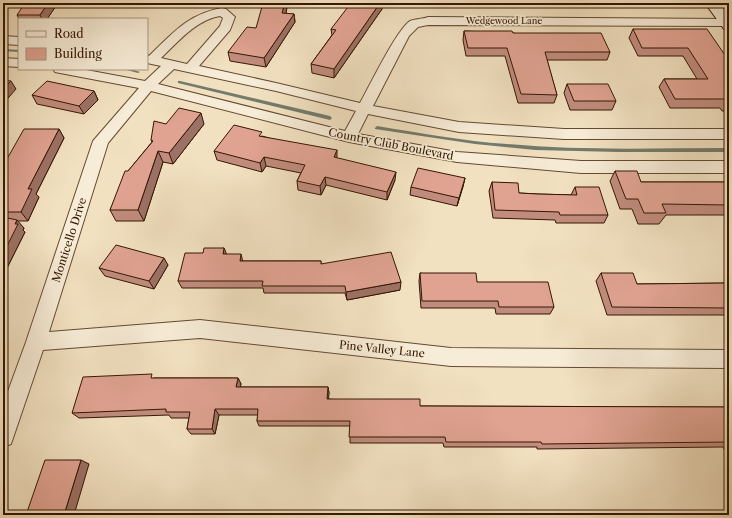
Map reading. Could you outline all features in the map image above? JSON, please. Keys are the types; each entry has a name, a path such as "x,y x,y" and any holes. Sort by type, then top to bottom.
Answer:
{"street":[{"path":"712,3 727,24"},
{"path":"150,60 192,22 209,14 222,12 229,16 226,28 189,69"},
{"name":"Wedgewood Lane","path":"349,137 404,34 414,24 428,21 727,24"},
{"path":"3,40 18,40"},
{"path":"150,60 276,87 364,109 459,127 564,134 729,134"},
{"path":"3,62 18,64"},
{"name":"Monticello Drive","path":"3,436 36,342 102,141 148,86 170,65"},
{"name":"Country Club Boulevard","path":"65,70 148,86 349,137 457,157 581,167 729,167"},
{"name":"Pine Valley Lane","path":"36,342 200,329 451,357 729,359"}],"building":[{"path":"25,3 48,3 40,15 17,15"},
{"path":"263,3 285,3 282,13 294,14 264,58 228,52 247,27 256,28"},
{"path":"351,3 380,3 334,69 311,64 336,30 331,29"},
{"path":"633,29 707,29 729,61 729,103 726,99 675,99 664,79 708,79 688,48 642,48"},
{"path":"464,31 512,31 513,33 601,33 610,52 545,52 557,95 521,94 507,48 468,48"},
{"path":"3,80 11,81 3,89"},
{"path":"47,81 94,91 79,106 32,95"},
{"path":"567,84 608,84 616,101 574,101"},
{"path":"179,108 201,113 169,153 158,151 138,210 110,210 125,171 128,171 153,141 151,140 154,121 166,124"},
{"path":"234,125 262,132 259,136 337,150 334,157 396,172 387,192 325,177 320,186 297,181 305,165 264,157 260,163 214,151"},
{"path":"24,129 59,129 28,189 32,189 21,212 3,212 3,166"},
{"path":"418,168 465,178 459,198 411,187"},
{"path":"615,171 637,171 641,182 729,182 729,205 662,204 666,213 644,213 638,199 626,199"},
{"path":"492,182 518,183 519,193 538,194 577,195 575,187 599,187 608,215 560,215 559,212 495,210"},
{"path":"3,217 17,220 15,224 18,224 3,254"},
{"path":"116,245 164,258 149,281 99,268"},
{"path":"204,248 224,248 223,254 241,254 240,261 321,261 321,264 391,252 401,282 346,292 345,286 262,286 263,281 178,281 185,253 203,253"},
{"path":"420,273 476,273 477,282 548,282 554,307 499,307 498,301 422,301"},
{"path":"601,273 633,273 637,284 729,283 729,308 612,307"},
{"path":"152,374 151,378 238,378 236,387 328,387 327,399 420,399 420,406 729,407 729,442 542,444 541,442 446,442 445,437 349,437 350,421 257,421 258,409 215,409 212,429 187,429 190,412 166,412 166,409 72,413 83,377"},
{"path":"45,460 81,460 64,515 26,515"}],"waterway":[{"path":"3,50 18,51"},
{"path":"129,70 138,72"},
{"path":"180,82 330,118"},
{"path":"377,128 442,138 535,148 729,150"}]}
